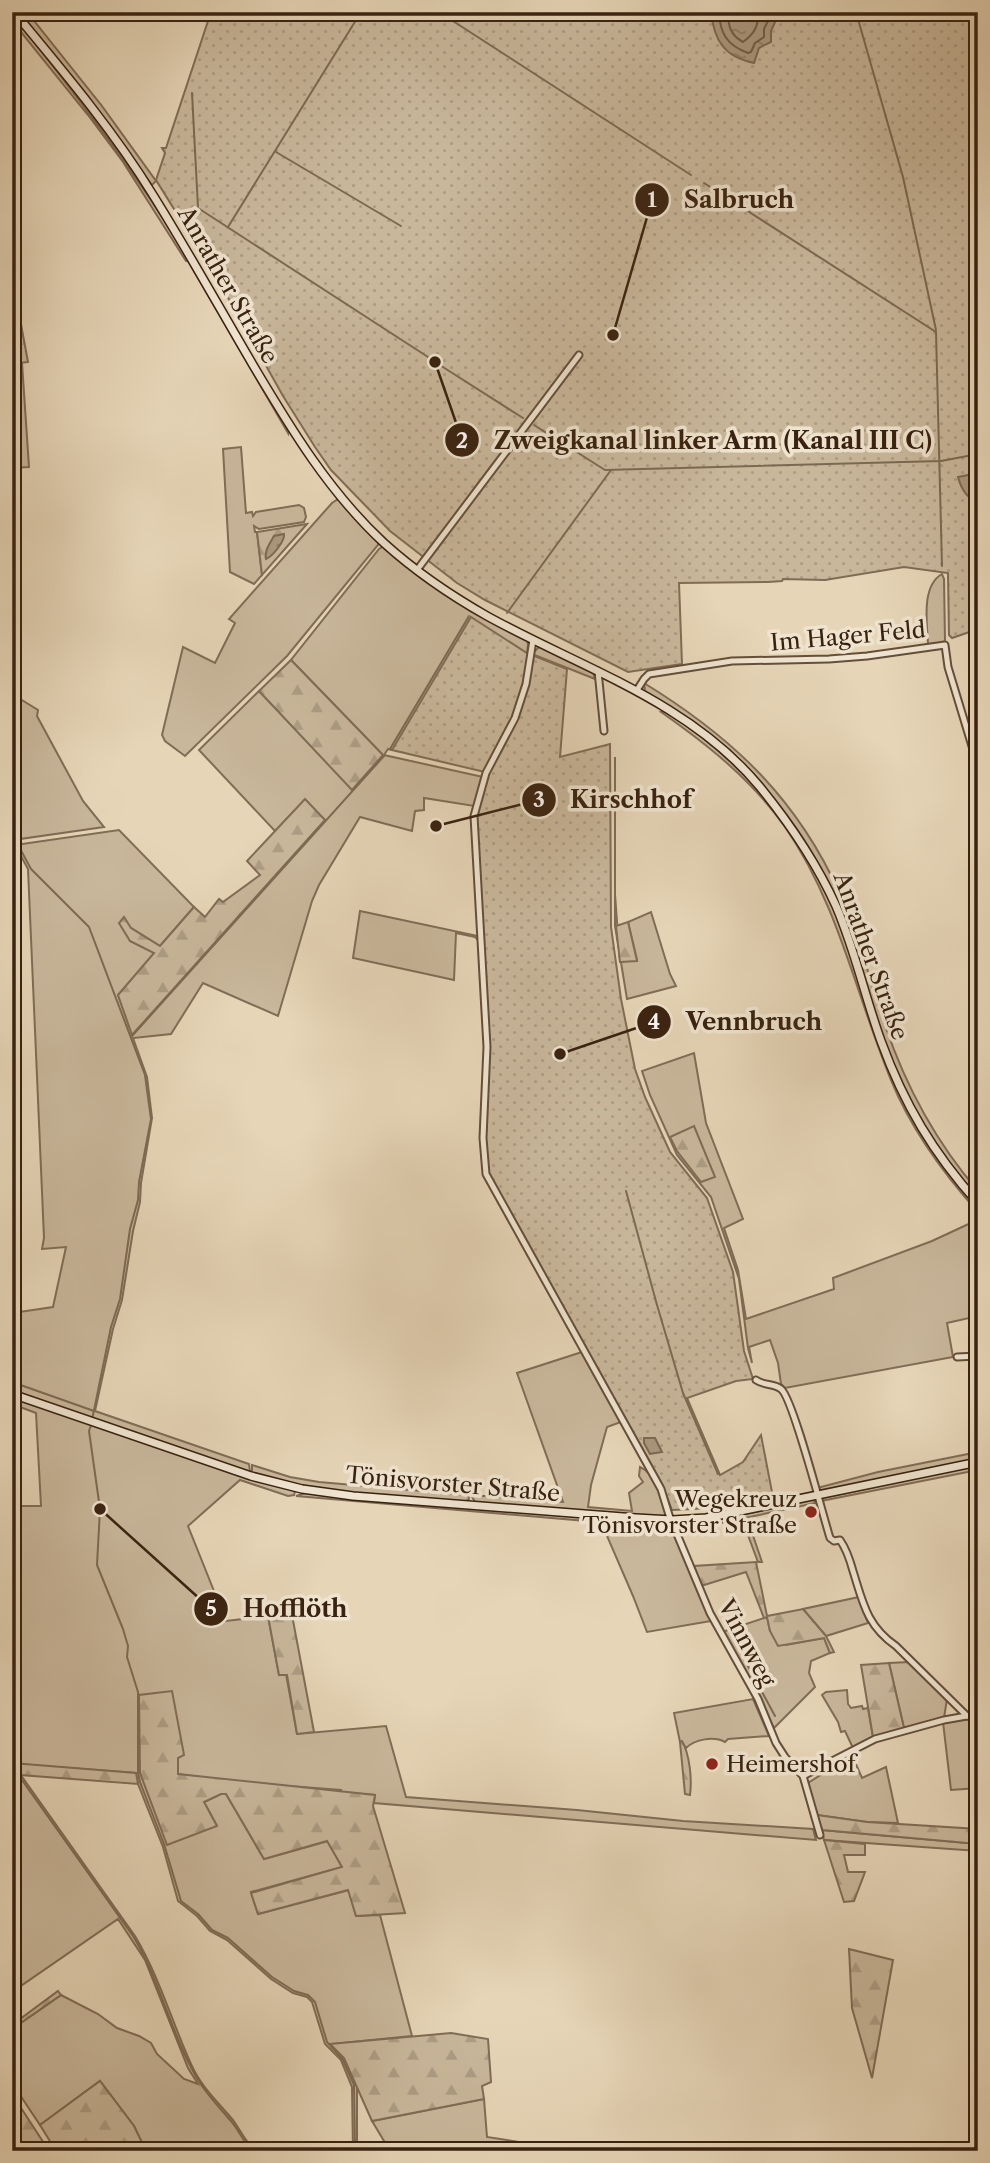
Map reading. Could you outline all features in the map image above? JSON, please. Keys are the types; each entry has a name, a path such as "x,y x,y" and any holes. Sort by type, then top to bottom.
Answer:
{"main road":[{"name":"Anrather Straße","path":"14,12 93,109 152,192 293,432 338,494 383,541 451,594 533,640 638,690 677,714 722,748 757,782 792,827 816,866 837,909 899,1086 949,1171 978,1203"},
{"name":"Tönisvorster Straße","path":"12,1394 270,1482 324,1493 671,1520 706,1518 978,1462"}],"street":[{"path":"417,570 579,355"},
{"name":"Vinnweg","path":"533,640 526,684 515,718 486,773 474,816 487,1047 482,1138 486,1174 661,1489 710,1613 758,1699 776,1744 803,1776 820,1835"},
{"name":"Im Hager Feld","path":"638,690 649,674 732,661 842,658 945,645 948,667 978,766"},
{"path":"598,670 604,731"},
{"path":"957,1357 978,1356"},
{"path":"757,1380 784,1390 830,1538 834,1541 840,1540 846,1549 871,1622 967,1716"},
{"path":"803,1776 875,1739 978,1714"}],"green space":[{"path":"19,12 27,12 102,106 156,181 152,185 58,61"},
{"path":"211,12 978,12 978,629 952,638 949,635 948,573 904,567 825,580 679,583 682,664 628,672 485,600 457,583 390,531 331,470 315,447 217,278 156,180 165,153 162,148 166,148"},
{"path":"12,15 104,133 168,225 288,433 188,261 123,162 12,21"},
{"path":"12,276 28,362 12,364"},
{"path":"22,363 29,467 12,468 12,364"},
{"path":"241,447 246,513 252,512 253,516 256,512 299,505 304,508 306,517 304,522 259,529 254,526 262,575 254,584 230,572 223,449"},
{"path":"338,499 378,541 378,545 287,656 185,756 165,741 162,735 183,647 215,663 235,623 229,619"},
{"path":"307,524 262,575 257,532"},
{"path":"384,546 421,578 453,600 527,641 524,684 391,750 388,749 384,755 483,777 474,806 424,798 424,810 415,811 412,831 360,817 312,901 278,1016 203,983 171,1034 133,1038 147,1077 152,1118 122,1300 95,1411 249,1464 250,1472 295,1491 294,1495 288,1496 240,1480 188,1526 226,1621 268,1616 279,1675 286,1674 297,1734 386,1726 406,1797 683,1821 813,1829 816,1840 374,1803 375,1795 178,1774 178,1758 139,1695 140,1773 217,1826 204,1802 226,1794 264,1859 328,1841 342,1867 251,1892 258,1914 349,1890 356,1916 380,1915 412,2036 331,2044 344,2058 357,2087 357,2151 353,2151 352,2087 341,2060 325,2044 312,2002 271,1979 227,1940 210,1931 178,1901 163,1847 136,1773 13,1764 135,1936 151,1967 195,2072 255,2151 146,2151 134,2126 100,2081 40,2125 12,2083 12,2029 61,1995 98,2014 117,2028 151,2043 157,2054 184,2079 198,2084 188,2068 145,1960 118,1919 12,1992 12,1775 16,1775 12,1770 12,1506 41,1506 36,1413 12,1404 12,1397 90,1418 12,1390 12,1313 53,1307 66,1247 42,1249 44,1238 28,869 15,845 119,830 194,907 160,946 131,928 130,941 155,953 118,995 132,1034 325,820 305,800 275,831 199,750 259,691 352,789 383,755 291,660"},
{"path":"942,574 945,640 943,643 928,644 928,596 935,580"},
{"path":"471,617 527,653 567,669 560,757 610,744 611,927 621,999 635,1069 670,1152 707,1198 733,1272 744,1351 753,1379 736,1381 687,1398 720,1475 743,1462 761,1435 772,1492 751,1501 672,1510 662,1484 489,1175 485,1139 489,1040 476,819 489,773 392,750"},
{"path":"539,647 593,672 595,679 532,654"},
{"path":"291,660 383,755 352,790 259,691"},
{"path":"644,683 706,725 733,748 759,773 804,828 847,910 885,1025 912,1092 948,1153 978,1191 978,1199 933,1140 905,1092 887,1050 845,924 824,875 808,847 770,794 748,770 699,727 645,691"},
{"path":"12,694 38,710 37,716 83,801 104,827 13,840"},
{"path":"667,711 721,753 744,775 785,823 802,850 834,910 908,1110 939,1159 978,1208 978,1212 952,1182 908,1116 891,1080 833,918 803,856 785,827 744,779 696,737 661,712"},
{"path":"305,799 325,820 132,1035 118,995 154,953 130,941 119,923 124,917 131,928 160,946 194,907 205,917 219,899 223,902 260,875 247,861"},
{"path":"615,894 619,952 615,926"},
{"path":"360,911 478,936 479,941 475,937 456,933 454,980 353,958"},
{"path":"651,912 676,986 627,999 621,962 637,960 628,922"},
{"path":"628,922 637,961 620,962 616,926"},
{"path":"694,1053 706,1123 743,1219 724,1228 738,1270 746,1319 834,1289 833,1278 932,1241 975,1221 978,1236 978,1316 947,1323 953,1357 785,1388 781,1384 778,1363 770,1340 749,1347 752,1363 748,1348 739,1279 711,1197 677,1155 642,1071"},
{"path":"694,1126 715,1177 701,1182 677,1151 670,1137"},
{"path":"582,1352 621,1422 607,1427 591,1485 588,1507 632,1511 629,1493 643,1482 639,1476 640,1467 654,1481 666,1515 662,1517 475,1502 471,1495 563,1502 517,1373"},
{"path":"978,1452 978,1459 820,1491 817,1488 878,1472"},
{"path":"252,1465 290,1477 319,1482 468,1495 469,1499 464,1502 353,1493 293,1484 252,1473"},
{"path":"978,1465 978,1470 821,1501 823,1498"},
{"path":"305,1493 595,1518 598,1522 296,1496"},
{"path":"813,1500 816,1503 716,1524 677,1527 679,1524 717,1520"},
{"path":"747,1518 762,1562 758,1562 742,1519"},
{"path":"603,1519 671,1524 711,1621 647,1632 601,1522"},
{"path":"756,1562 767,1616 803,1609 826,1636 834,1652 830,1653 824,1638 778,1646 746,1572 701,1586 694,1566"},
{"path":"859,1597 868,1623 826,1636 803,1609"},
{"path":"292,1615 314,1732 297,1734 287,1675 279,1675 268,1616"},
{"path":"767,1617 770,1631 786,1645 824,1638 830,1653 811,1661 809,1673 815,1687 774,1728 722,1632"},
{"path":"909,1662 947,1699 944,1718 904,1728 889,1663"},
{"path":"889,1663 904,1728 873,1737 861,1665"},
{"path":"847,1690 851,1708 868,1708 873,1737 853,1748 845,1731 841,1732 822,1695 826,1692"},
{"path":"172,1691 184,1755 178,1758 178,1774 375,1795 373,1806 405,1913 356,1916 348,1890 258,1914 251,1893 342,1867 327,1841 264,1859 226,1794 204,1802 217,1826 167,1845 140,1773 139,1695"},
{"path":"753,1699 769,1736 728,1739 725,1742 705,1739 686,1748 680,1742 674,1713"},
{"path":"978,1715 978,1788 951,1790 943,1722"},
{"path":"682,1741 690,1768 690,1795 685,1794"},
{"path":"851,1753 862,1778 886,1767 898,1823 817,1815 808,1783 822,1774 820,1769"},
{"path":"12,1763 136,1773 138,1784 20,1775"},
{"path":"817,1815 867,1822 978,1829 978,1844 822,1830"},
{"path":"822,1830 978,1844 978,1851 824,1840"},
{"path":"824,1840 865,1844 865,1855 844,1855 848,1872 865,1872 854,1901 844,1902"},
{"path":"849,1949 893,1960 872,2078 852,2008"},
{"path":"58,1991 61,1995 12,2029 12,2025"},
{"path":"451,2033 488,2039 491,2082 482,2086 484,2099 372,2121 344,2058 330,2044"},
{"path":"100,2081 134,2126 146,2151 56,2151 40,2125"},
{"path":"12,2094 49,2151 12,2151"},
{"path":"484,2099 487,2137 532,2144 532,2151 390,2151 372,2121"}],"water":[{"path":"711,12 770,12 776,20 771,31 771,42 759,48 754,63 735,56 722,46 718,39"},
{"path":"978,474 978,501 965,492 958,477"},
{"path":"284,534 278,548 266,559 274,536"},
{"path":"644,1438 655,1438 662,1452 650,1454"}],"waterway":[{"path":"228,227 361,12"},
{"path":"439,12 691,175"},
{"path":"856,12 903,177 936,330"},
{"path":"192,93 198,208 428,357"},
{"path":"276,152 401,226"},
{"path":"704,183 936,332 942,566"},
{"path":"435,362 523,418"},
{"path":"534,425 605,470 941,461 978,454"},
{"path":"507,613 611,470"},
{"path":"390,749 469,616"},
{"path":"132,1036 384,756"},
{"path":"12,831 15,838"},
{"path":"17,843 31,869 89,927 145,1075 151,1119 120,1299 111,1327 92,1420"},
{"path":"626,1191 683,1393 718,1474"},
{"path":"12,1382 94,1411"},
{"path":"91,1425 89,1431 100,1509 97,1565 123,1629 128,1646 127,1657 138,1692 140,1782 164,1844 181,1901 198,1914 212,1930 228,1938 272,1977 294,1991 308,1995 315,2002 327,2042 343,2060 354,2085 355,2151"},
{"path":"748,1666 775,1716"},
{"path":"12,1766 133,1936 196,2076 253,2151"}],"place":[{"name":"Salbruch","path":"613,335"},
{"name":"Zweigkanal linker Arm (Kanal III C)","path":"435,362"},
{"name":"Kirschhof","path":"436,826"},
{"name":"Vennbruch","path":"560,1054"},
{"name":"Hofflöth","path":"100,1509"},
{"name":"Wegekreuz Tönisvorster Straße","path":"811,1512"},
{"name":"Heimershof","path":"712,1764"}]}
